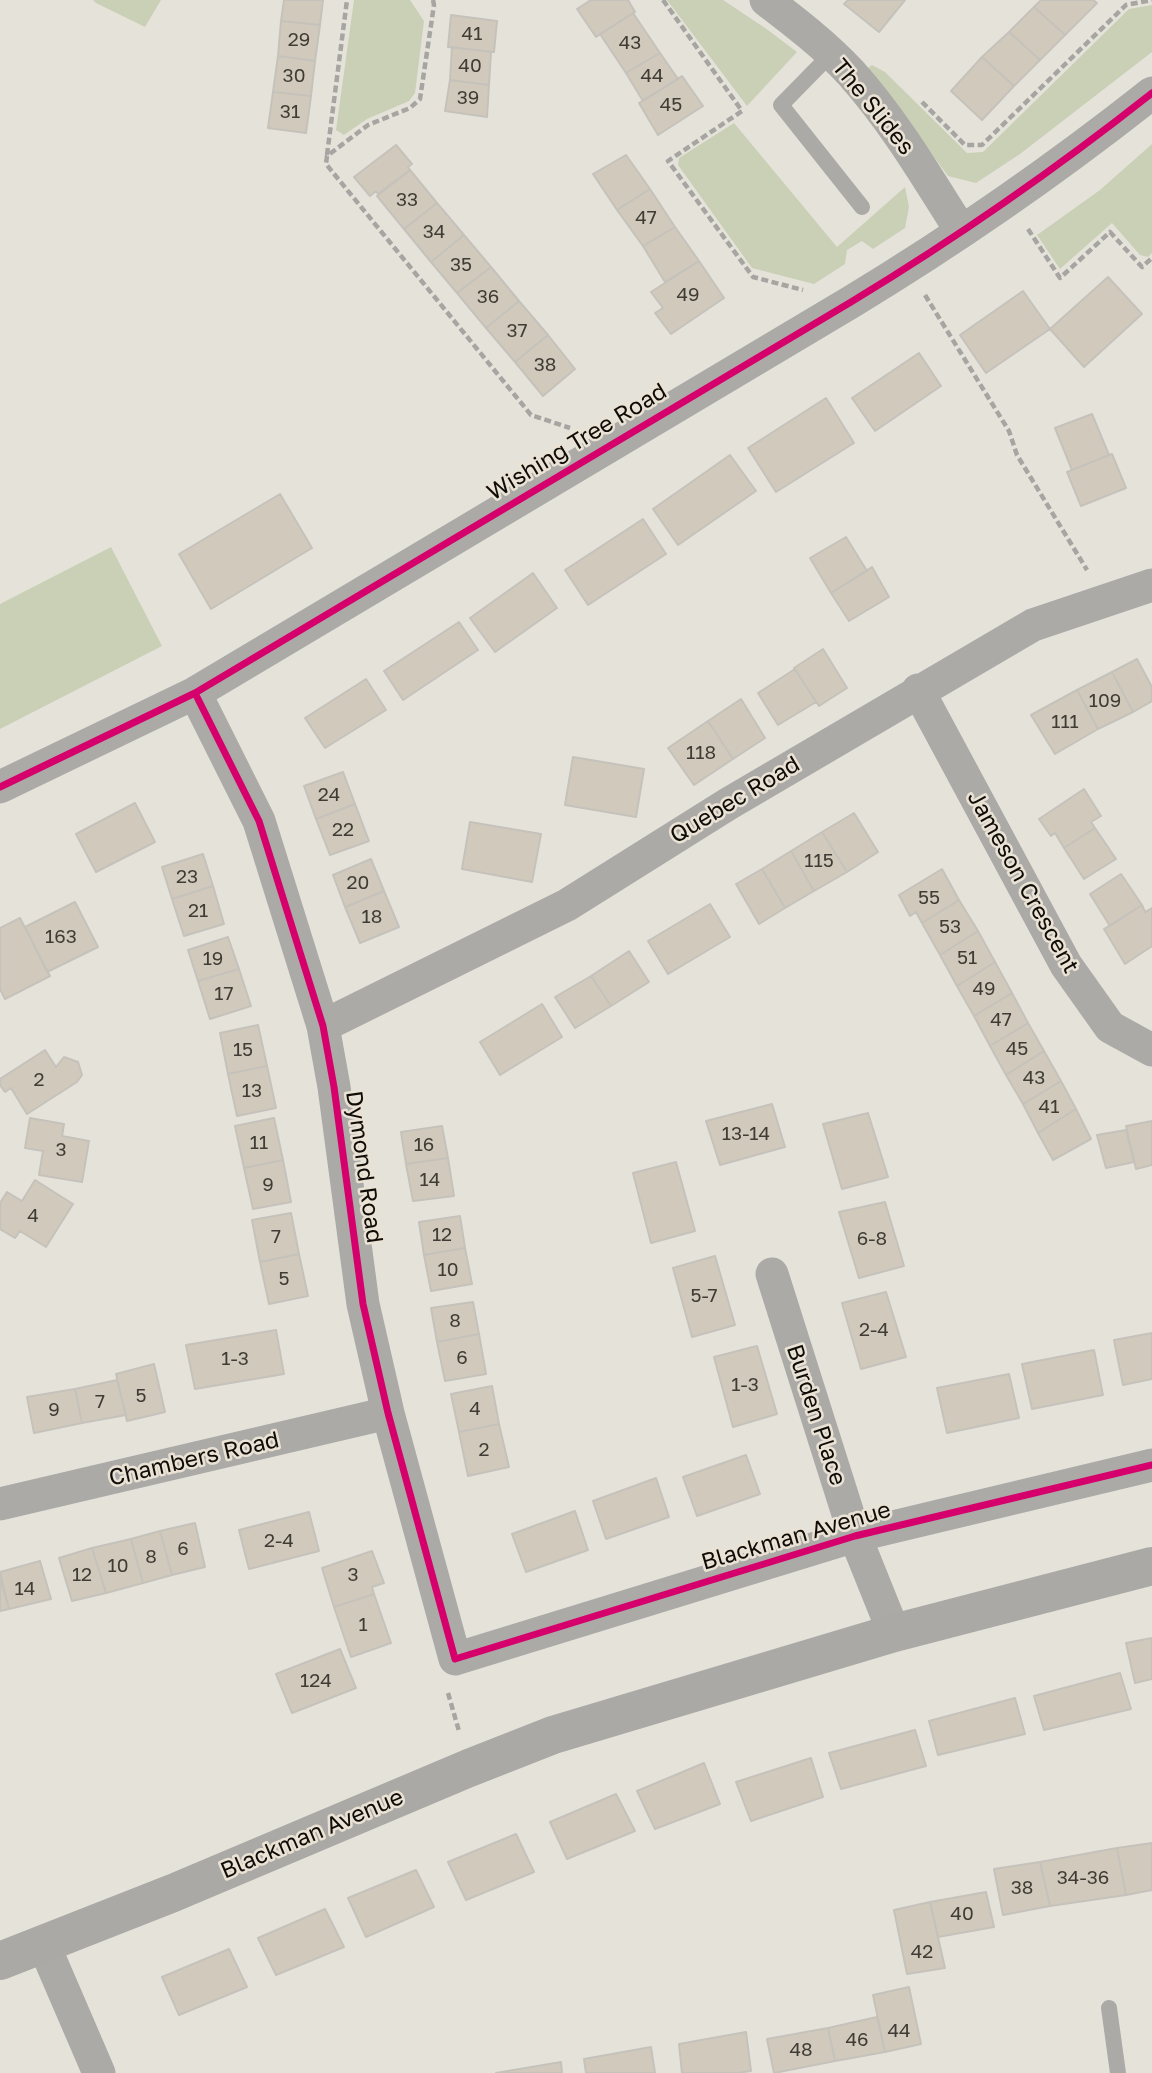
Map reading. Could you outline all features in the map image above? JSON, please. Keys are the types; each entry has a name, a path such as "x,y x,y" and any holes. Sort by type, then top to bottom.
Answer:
{"street":[{"name":"The Slides","path":"766,0 794,21 851,74 897,131 961,231"},
{"name":"Wishing Tree Road","path":"0,787 195,693 908,268 1089,143 1152,93"},
{"name":"Quebec Road","path":"323,1026 567,905 728,804 1033,625 1152,585"},
{"name":"Jameson Crescent","path":"918,691 1066,965 1110,1027 1152,1050"},
{"name":"Dymond Road","path":"195,693 259,821 323,1026 334,1087 363,1304 388,1413 455,1659"},
{"name":"Burden Place","path":"772,1275 855,1536 894,1633"},
{"name":"Chambers Road","path":"0,1504 388,1413"},
{"name":"Blackman Avenue","path":"455,1659 855,1536 1152,1465"},
{"name":"Blackman Avenue","path":"0,1961 173,1893 553,1735 894,1633 1152,1566"},
{"path":"44,1943 99,2073"}],"lane":[{"path":"831,54 781,105 862,206"},
{"path":"1109,2008 1118,2073"}],"path":[{"path":"347,0 326,164 531,415 612,443"},
{"path":"327,156 368,125 410,108 420,99 433,0"},
{"path":"663,0 743,111 668,161 753,277 851,302"},
{"path":"920,100 965,145 982,145 1126,5 1152,0"},
{"path":"1008,199 1060,278 1110,232 1142,267 1152,258"},
{"path":"908,268 1009,431 1017,455 1094,582 1114,598"},
{"path":"455,1659 440,1663 470,1768"}],"green space":[{"path":"93,0 161,0 145,27"},
{"path":"354,0 410,0 424,21 415,93 409,101 367,119 344,135 336,130"},
{"path":"667,0 723,0 797,52 747,106"},
{"path":"1152,5 1152,52 1020,154 976,183 948,176 868,68 872,65 885,72 967,153 983,152 1129,9"},
{"path":"734,123 837,247 905,187 909,207 905,228 873,249 862,241 847,250 845,264 814,284 752,268 678,165 679,158"},
{"path":"1152,144 1152,253 1148,257 1140,255 1112,223 1060,269 1037,235 1100,190"},
{"path":"111,547 162,646 0,729 0,604"}],"building":[{"path":"284,0 323,0 320,25 281,21"},
{"path":"591,0 628,0 635,12 596,37 577,9"},
{"path":"848,0 905,0 879,32 844,4"},
{"path":"1041,0 1093,0 1097,3 1065,35 1034,7"},
{"path":"1034,7 1065,35 1040,60 1009,32"},
{"path":"633,13 660,53 626,73 600,34"},
{"path":"451,15 497,21 494,52 448,47"},
{"path":"281,21 320,25 315,61 278,56"},
{"path":"1009,32 1040,60 1014,86 982,57"},
{"path":"452,47 491,52 489,85 450,80"},
{"path":"660,53 678,79 643,101 626,73"},
{"path":"278,56 315,61 311,96 273,92"},
{"path":"982,57 1014,86 982,120 951,91"},
{"path":"682,76 703,106 658,135 639,103"},
{"path":"450,80 489,85 487,117 445,111"},
{"path":"273,92 311,96 306,133 268,128"},
{"path":"396,145 412,164 408,167 410,170 378,194 376,191 370,196 354,177"},
{"path":"626,155 650,189 617,210 593,174"},
{"path":"410,170 437,203 404,229 377,196"},
{"path":"650,189 675,227 643,246 617,210"},
{"path":"437,203 464,235 431,262 404,229"},
{"path":"675,227 699,261 665,282 643,246"},
{"path":"464,235 491,267 457,293 431,262"},
{"path":"699,261 724,298 671,334 655,313 663,308 651,292"},
{"path":"491,267 519,301 486,328 457,293"},
{"path":"1108,277 1142,314 1084,367 1050,329"},
{"path":"1023,291 1050,329 986,373 960,335"},
{"path":"519,301 548,335 515,362 486,328"},
{"path":"548,335 575,369 543,396 515,362"},
{"path":"919,353 941,386 875,431 852,398"},
{"path":"826,398 854,443 776,492 748,448"},
{"path":"1092,414 1109,455 1072,470 1055,428"},
{"path":"1112,454 1126,488 1081,506 1067,472"},
{"path":"730,455 756,491 678,545 653,509"},
{"path":"280,494 312,548 211,609 179,554"},
{"path":"643,519 666,554 588,605 565,570"},
{"path":"846,537 867,571 831,593 810,558"},
{"path":"872,567 889,597 849,621 831,593"},
{"path":"533,573 557,608 495,652 470,618"},
{"path":"459,622 478,650 403,700 384,671"},
{"path":"823,649 847,688 819,706 794,668"},
{"path":"1137,659 1152,687 1152,701 1133,712 1112,672"},
{"path":"795,669 816,702 778,725 758,693"},
{"path":"1112,672 1133,712 1098,729 1077,690"},
{"path":"366,679 386,710 325,748 305,718"},
{"path":"1077,690 1098,729 1055,754 1031,715"},
{"path":"741,699 765,738 733,759 708,721"},
{"path":"708,721 733,759 694,785 668,748"},
{"path":"573,757 644,769 636,817 565,805"},
{"path":"343,772 355,804 316,819 304,786"},
{"path":"1084,789 1101,816 1091,822 1095,828 1064,848 1055,833 1051,836 1039,819"},
{"path":"135,803 155,842 96,872 76,834"},
{"path":"355,804 369,841 330,855 316,819"},
{"path":"854,813 878,852 847,872 822,832"},
{"path":"470,822 541,834 532,882 462,869"},
{"path":"1095,828 1116,859 1084,879 1064,848"},
{"path":"822,832 847,872 814,891 791,851"},
{"path":"791,851 814,891 785,908 762,869"},
{"path":"203,854 213,886 172,899 162,867"},
{"path":"371,859 384,891 345,907 333,875"},
{"path":"762,869 785,908 759,924 736,884"},
{"path":"942,869 959,900 922,923 916,912 910,916 899,895"},
{"path":"1121,874 1142,905 1110,926 1090,894"},
{"path":"213,886 224,924 184,936 172,899"},
{"path":"384,891 399,927 360,943 345,907"},
{"path":"959,900 978,931 940,955 922,923"},
{"path":"75,902 98,947 47,972 25,927"},
{"path":"710,904 730,937 668,974 648,941"},
{"path":"1142,905 1145,912 1152,908 1152,946 1125,964 1104,929"},
{"path":"20,918 50,976 5,999 0,989 0,928"},
{"path":"978,931 995,962 957,986 940,955"},
{"path":"228,937 239,969 198,981 188,950"},
{"path":"629,951 649,982 611,1006 591,976"},
{"path":"995,962 1012,993 974,1016 957,986"},
{"path":"239,969 251,1006 210,1019 198,981"},
{"path":"591,976 611,1006 575,1028 555,997"},
{"path":"1012,993 1028,1023 990,1046 974,1016"},
{"path":"542,1004 562,1037 500,1075 480,1042"},
{"path":"1028,1023 1044,1051 1006,1075 990,1046"},
{"path":"258,1025 267,1066 228,1074 220,1033"},
{"path":"45,1050 56,1067 64,1057 78,1062 82,1075 77,1082 27,1114 11,1088 5,1092 0,1085 0,1079"},
{"path":"1044,1051 1061,1081 1023,1104 1006,1075"},
{"path":"267,1066 276,1108 237,1116 228,1074"},
{"path":"1061,1081 1076,1109 1038,1133 1023,1104"},
{"path":"772,1104 785,1147 720,1165 706,1121"},
{"path":"1076,1109 1091,1139 1053,1160 1038,1133"},
{"path":"868,1113 888,1177 842,1189 823,1124"},
{"path":"30,1118 64,1124 62,1136 89,1141 82,1182 39,1175 43,1151 25,1148"},
{"path":"274,1118 283,1160 244,1168 235,1126"},
{"path":"1152,1121 1152,1165 1136,1169 1126,1126"},
{"path":"442,1126 448,1158 406,1164 401,1132"},
{"path":"1126,1130 1134,1162 1106,1168 1097,1135"},
{"path":"448,1158 454,1196 413,1201 406,1164"},
{"path":"283,1160 291,1202 253,1209 244,1168"},
{"path":"676,1162 695,1231 651,1243 633,1173"},
{"path":"35,1180 73,1204 46,1247 20,1231 15,1238 0,1229 0,1203 7,1192 22,1201"},
{"path":"885,1202 904,1266 859,1278 839,1212"},
{"path":"291,1213 299,1254 260,1262 252,1220"},
{"path":"460,1216 465,1248 424,1255 419,1222"},
{"path":"465,1248 472,1284 431,1291 424,1255"},
{"path":"299,1254 308,1296 269,1304 260,1262"},
{"path":"715,1256 735,1325 692,1337 673,1268"},
{"path":"886,1292 906,1357 861,1369 842,1303"},
{"path":"473,1302 479,1334 437,1342 431,1308"},
{"path":"276,1330 284,1374 195,1389 186,1345"},
{"path":"1152,1333 1152,1379 1123,1385 1114,1340"},
{"path":"479,1334 486,1374 445,1381 437,1342"},
{"path":"757,1346 777,1414 733,1427 714,1357"},
{"path":"1094,1350 1103,1395 1032,1409 1022,1364"},
{"path":"154,1364 165,1412 127,1421 116,1374"},
{"path":"1009,1374 1019,1418 947,1433 937,1388"},
{"path":"117,1380 126,1415 82,1423 75,1389"},
{"path":"492,1386 499,1424 459,1432 451,1394"},
{"path":"75,1389 82,1423 34,1433 27,1397"},
{"path":"499,1424 509,1467 468,1476 459,1432"},
{"path":"746,1455 760,1494 697,1516 683,1477"},
{"path":"656,1478 669,1517 606,1539 593,1501"},
{"path":"575,1511 588,1550 526,1572 512,1534"},
{"path":"309,1512 319,1551 249,1569 239,1530"},
{"path":"195,1523 205,1567 172,1575 160,1531"},
{"path":"160,1531 172,1575 143,1583 131,1539"},
{"path":"131,1539 143,1583 106,1593 92,1548"},
{"path":"92,1548 106,1593 72,1601 59,1558"},
{"path":"372,1551 384,1583 372,1587 374,1594 334,1607 322,1568"},
{"path":"40,1561 51,1599 9,1609 0,1572"},
{"path":"0,1578 9,1609 0,1611"},
{"path":"374,1594 391,1643 351,1657 334,1607"},
{"path":"1152,1638 1152,1679 1135,1683 1126,1643"},
{"path":"340,1649 356,1688 292,1713 276,1674"},
{"path":"1120,1673 1131,1709 1044,1730 1034,1696"},
{"path":"1015,1698 1025,1734 938,1755 929,1721"},
{"path":"915,1730 926,1766 841,1789 829,1753"},
{"path":"811,1758 823,1797 751,1821 736,1782"},
{"path":"704,1763 720,1804 655,1829 637,1791"},
{"path":"616,1794 635,1831 567,1859 550,1822"},
{"path":"516,1834 534,1872 466,1900 448,1862"},
{"path":"1152,1843 1152,1890 1126,1895 1117,1848"},
{"path":"1117,1848 1126,1895 1050,1906 1040,1862"},
{"path":"1040,1862 1050,1906 1003,1915 994,1869"},
{"path":"416,1870 434,1907 366,1937 348,1898"},
{"path":"986,1892 994,1927 938,1937 930,1902"},
{"path":"930,1902 945,1968 907,1974 894,1910"},
{"path":"325,1909 344,1947 276,1975 258,1938"},
{"path":"229,1949 247,1987 179,2015 162,1977"},
{"path":"909,1987 921,2044 885,2052 873,1995"},
{"path":"877,2017 885,2052 835,2061 828,2028"},
{"path":"828,2028 835,2061 774,2073 767,2039"},
{"path":"746,2032 751,2071 682,2073 679,2044"},
{"path":"651,2047 655,2073 586,2073 584,2059"},
{"path":"561,2062 562,2073 496,2073"}],"cycle path":[{"path":"0,787 195,693 851,302 1004,202 1152,93"},
{"path":"195,693 259,821 323,1026 334,1087 363,1304 388,1413 455,1659 855,1536 1152,1465"}]}
